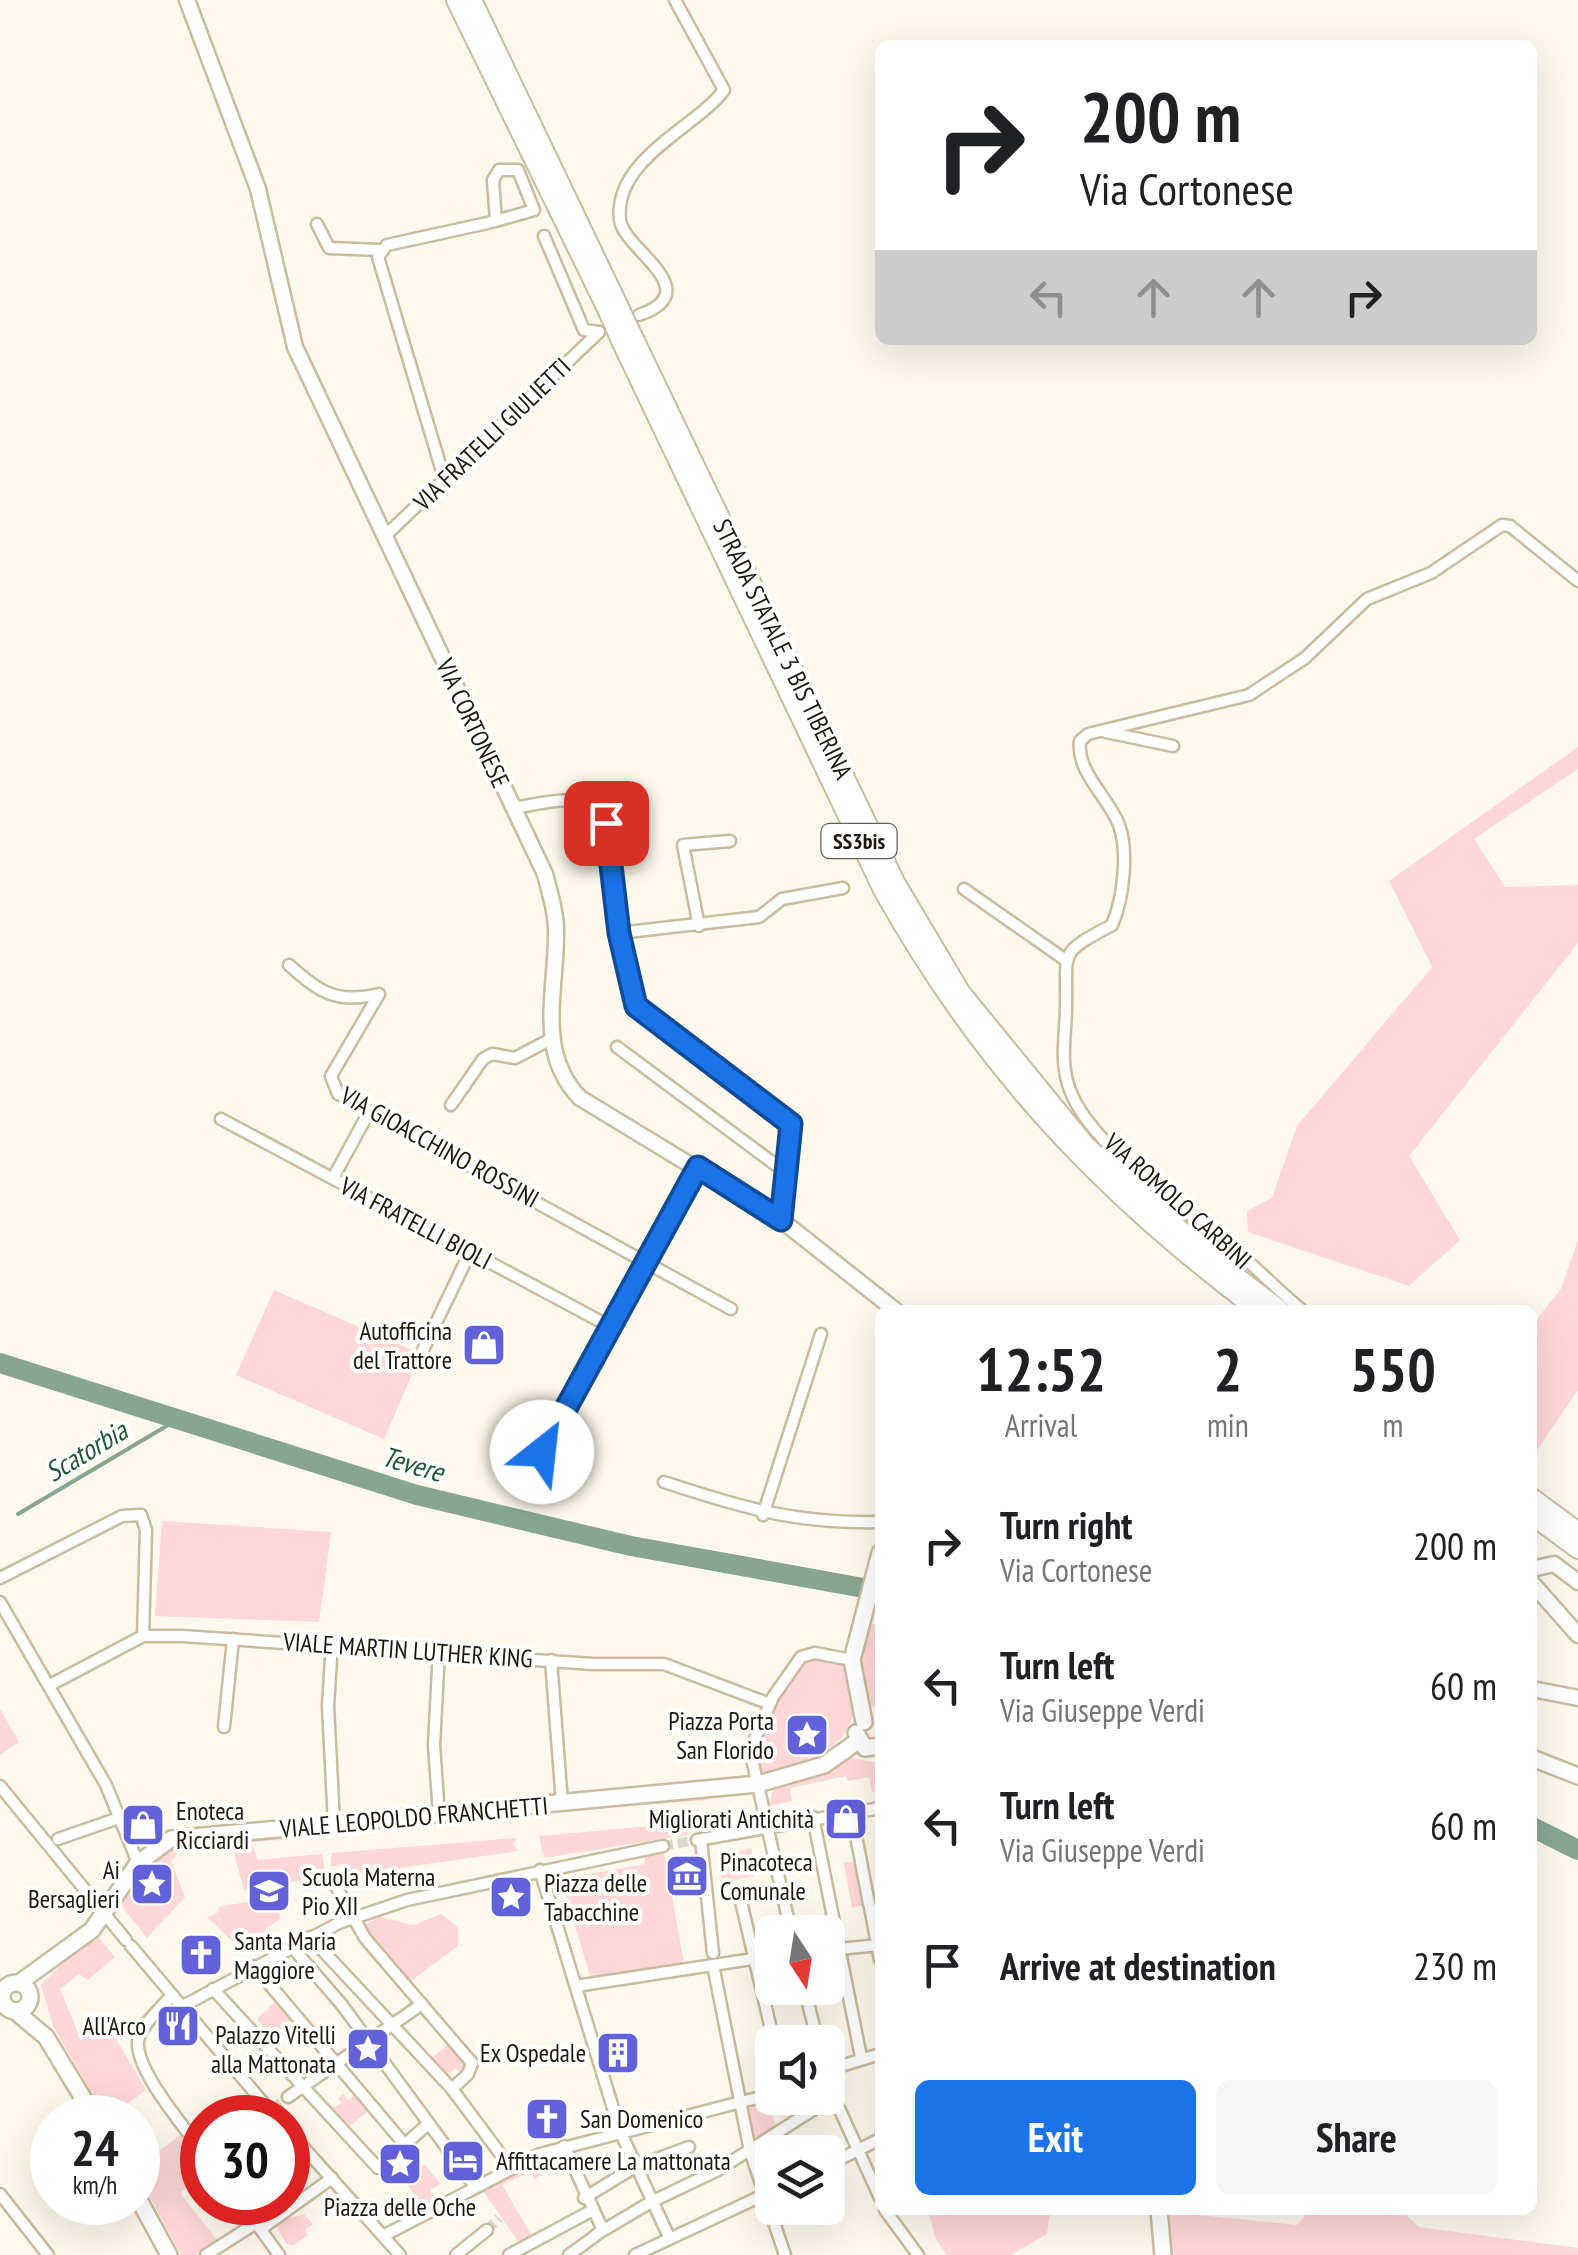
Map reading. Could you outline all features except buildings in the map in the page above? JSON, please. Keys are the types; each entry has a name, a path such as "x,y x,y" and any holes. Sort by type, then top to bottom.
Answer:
{"highway":[{"name":"STRADA STATALE 3 BIS TIBERINA","path":"456,0 612,307"},
{"name":"STRADA STATALE 3 BIS TIBERINA","path":"472,0 629,343 887,865 936,952 996,1040 1086,1146 1252,1305"},
{"name":"STRADA STATALE 3 BIS TIBERINA","path":"1204,1261 1272,1305"},
{"path":"1537,1502 1578,1532"},
{"path":"1537,1520 1578,1550"}],"main road":[{"path":"875,1572 852,1660 872,1723 858,1728 858,1741 875,1749"},
{"name":"VIALE LEOPOLDO FRANCHETTI","path":"10,1996 92,1930 138,1863 170,1840 758,1784 824,1765 858,1741"},
{"path":"1537,1760 1578,1776"},
{"path":"10,1996 46,2037 81,2095"},
{"path":"1160,2215 1164,2255"},
{"path":"153,2225 169,2255"}],"street":[{"name":"VIA CORTONESE","path":"187,0 253,175 295,347 545,874 557,932 550,1039 560,1073 580,1098 781,1220 889,1305"},
{"path":"639,316 653,311 662,300 665,282 660,270 625,235 620,219 623,200 637,170 667,137 724,90 675,0"},
{"path":"444,478 378,257 387,244 496,221 536,206 518,170 499,170 493,180 496,221"},
{"path":"317,224 329,248 380,250"},
{"name":"VIA FRATELLI GIULIETTI","path":"386,536 599,332 584,330 544,236"},
{"path":"964,889 1064,958 1074,946 1112,925 1121,892 1119,826 1079,748 1088,734 1228,702 1259,690 1305,658 1367,598 1431,572 1502,524 1510,526 1578,581"},
{"path":"1100,731 1173,746"},
{"path":"514,808 560,801 591,802 602,807 619,933 636,1006 791,1124 781,1220"},
{"path":"700,926 683,846 730,841"},
{"path":"619,933 759,918 782,900 843,888"},
{"name":"VIA ROMOLO CARBINI","path":"1064,958 1066,1026 1062,1050 1069,1089 1078,1107 1131,1166 1296,1305"},
{"name":"VIA GIOACCHINO ROSSINI","path":"289,965 326,996 356,999 379,994 331,1076 338,1094 731,1309"},
{"path":"450,1105 483,1059 492,1054 516,1058 550,1039"},
{"path":"617,1047 788,1174"},
{"path":"333,1178 369,1112"},
{"name":"VIA FRATELLI BIOLI","path":"221,1119 611,1327"},
{"path":"542,1452 698,1167"},
{"path":"423,1350 470,1252"},
{"path":"763,1515 821,1334"},
{"path":"664,1482 763,1515 829,1523 875,1522"},
{"path":"0,1578 122,1516 141,1515 146,1530 142,1636"},
{"path":"1537,1568 1554,1564 1578,1582"},
{"path":"1537,1590 1578,1635"},
{"path":"0,1602 111,1795 116,1819 138,1863"},
{"name":"VIALE MARTIN LUTHER KING","path":"50,1685 142,1636 332,1643 550,1660 664,1664 770,1704"},
{"path":"224,1727 233,1639"},
{"path":"332,1643 328,1706 334,1823"},
{"path":"439,1651 434,1746 439,1814"},
{"path":"787,1915 750,1750 770,1704 802,1656 815,1654 852,1660"},
{"path":"550,1660 562,1803"},
{"path":"1537,1690 1578,1698"},
{"path":"0,1786 257,2095"},
{"path":"755,2163 739,2104 714,1961 699,1840 813,1817 853,1820 875,1810"},
{"path":"813,1817 828,1915"},
{"path":"58,1840 116,1819"},
{"path":"853,1820 875,1928"},
{"path":"181,2008 310,1937 407,1900 663,1846"},
{"path":"540,1870 620,2132 669,2237"},
{"path":"332,1878 352,1919 472,2063 468,2074 452,2089"},
{"path":"739,1894 755,1954"},
{"path":"310,1937 452,2089 510,2167"},
{"path":"845,1949 875,1945"},
{"path":"292,1947 342,2005 474,2185"},
{"path":"576,1986 714,1961 755,1958"},
{"path":"254,1966 333,2062 407,2142"},
{"path":"214,1989 378,2168 427,2125"},
{"path":"342,2005 359,1991"},
{"path":"172,1996 138,2041 149,2076 180,2120"},
{"path":"845,1996 861,2057"},
{"path":"291,2095 333,2062 422,2004"},
{"path":"845,2063 875,2055"},
{"path":"383,2236 510,2167 564,2146 755,2099"},
{"path":"569,2255 651,2202 725,2166 806,2115"},
{"path":"841,2115 875,2186"},
{"path":"845,2156 875,2142"},
{"path":"564,2146 598,2234"},
{"path":"584,2198 635,2168 689,2147"},
{"path":"310,2154 400,2255"},
{"path":"206,2255 332,2178"},
{"path":"0,2194 48,2255"},
{"path":"635,2255 755,2199"},
{"path":"509,2255 592,2211"},
{"path":"888,2215 918,2255"},
{"path":"777,2225 785,2255"},
{"path":"259,2226 278,2255"},
{"path":"456,2255 487,2230"}],"shaded area":[{"path":"1578,747 1578,769 1474,839 1505,887 1578,885 1578,943 1409,1156 1460,1240 1409,1286 1248,1232 1247,1211 1272,1198 1297,1126 1432,967 1389,881"},
{"path":"1578,1240 1578,1390 1537,1450 1537,1319 1561,1289"},
{"path":"274,1290 421,1354 384,1439 236,1375"},
{"path":"162,1521 331,1532 319,1622 155,1616"},
{"path":"875,1623 875,1709 866,1695 862,1672 869,1626"},
{"path":"814,1660 848,1665 855,1699 851,1721 844,1735 821,1755 763,1776 757,1757 760,1734 800,1665"},
{"path":"0,1709 19,1742 0,1755"},
{"path":"852,1758 875,1762 872,1792 869,1777 848,1781 846,1776 790,1788 792,1801 768,1806 774,1787"},
{"path":"707,1796 707,1800 526,1814 526,1810"},
{"path":"686,1823 688,1835 544,1858 539,1836"},
{"path":"324,1829 324,1837 251,1842 258,1860 322,1854 326,1876 244,1890 233,1850 180,1850 171,1862 185,1897 147,1938 120,1904 143,1869 177,1843"},
{"path":"517,1838 513,1845 518,1851 343,1876 342,1866 331,1866 332,1853"},
{"path":"751,1848 753,1857 746,1860 754,1876 722,1882 718,1858"},
{"path":"664,1853 684,1963 591,1979 561,1879 645,1864 645,1856"},
{"path":"859,1861 867,1904 852,1908 844,1863"},
{"path":"282,1896 287,1904 279,1909 280,1919 264,1930 267,1937 251,1947 242,1927 243,1936 233,1942 207,1917 219,1912 218,1907"},
{"path":"441,1914 458,1927 458,1946 408,1983 360,1927 379,1917 414,1925"},
{"path":"94,1932 115,1957 88,1980 79,1974 60,1989 81,2040 106,2022 146,2090 139,2095 92,2095 53,2026 41,1985"},
{"path":"278,1999 294,2018 271,2036 257,2019"},
{"path":"450,2043 468,2065 462,2075 456,2068 444,2077 429,2060"},
{"path":"357,2093 371,2109 346,2129 329,2109 342,2103 338,2098 343,2094 348,2100"},
{"path":"755,2104 755,2115 772,2115 779,2132 755,2135 753,2147 744,2107"},
{"path":"180,2135 180,2225 205,2225 218,2241 197,2255 181,2255 160,2215 160,2150"},
{"path":"544,2161 549,2171 534,2179 530,2172 502,2185 532,2236 519,2243 481,2188"},
{"path":"425,2165 441,2184 430,2190 436,2201 424,2208 402,2177"},
{"path":"929,2215 1049,2215 1047,2234 1011,2255 947,2255 936,2239"},
{"path":"1155,2215 1200,2215 1297,2225 1306,2215 1406,2215 1419,2227 1578,2248 1578,2255 1169,2255 1164,2228"},
{"path":"310,2221 313,2224 305,2230 308,2235 294,2245 286,2244 276,2225 310,2225"}],"waterway":[{"name":"Tevere","path":"0,1363 417,1495 631,1546 875,1590"},
{"name":"Scatorbia","path":"18,1514 175,1421"},
{"name":"Tevere","path":"1537,1830 1578,1850"}],"tunnel":[{"path":"663,1846 697,1840"},
{"path":"487,2230 499,2218"}],"place":[{"name":"Autofficina del Trattore","path":"484,1345"},
{"name":"Piazza Porta San Florido","path":"807,1735"},
{"name":"Migliorati Antichità","path":"846,1819"},
{"name":"Enoteca Ricciardi","path":"143,1825"},
{"name":"Pinacoteca Comunale","path":"687,1876"},
{"name":"Ai Bersaglieri","path":"152,1884"},
{"name":"Scuola Materna Pio XII","path":"269,1891"},
{"name":"Piazza delle Tabacchine","path":"511,1897"},
{"name":"Santa Maria Maggiore","path":"201,1955"},
{"name":"All'Arco","path":"178,2026"},
{"name":"Palazzo Vitelli alla Mattonata","path":"368,2049"},
{"name":"Ex Ospedale","path":"618,2053"},
{"name":"San Domenico","path":"547,2119"},
{"name":"Affittacamere La mattonata","path":"463,2161"},
{"name":"Piazza delle Oche","path":"400,2164"}],"route":[{"path":"542,1452 698,1167 781,1220 788,1174 791,1124 636,1006 619,933 606,823"}]}
